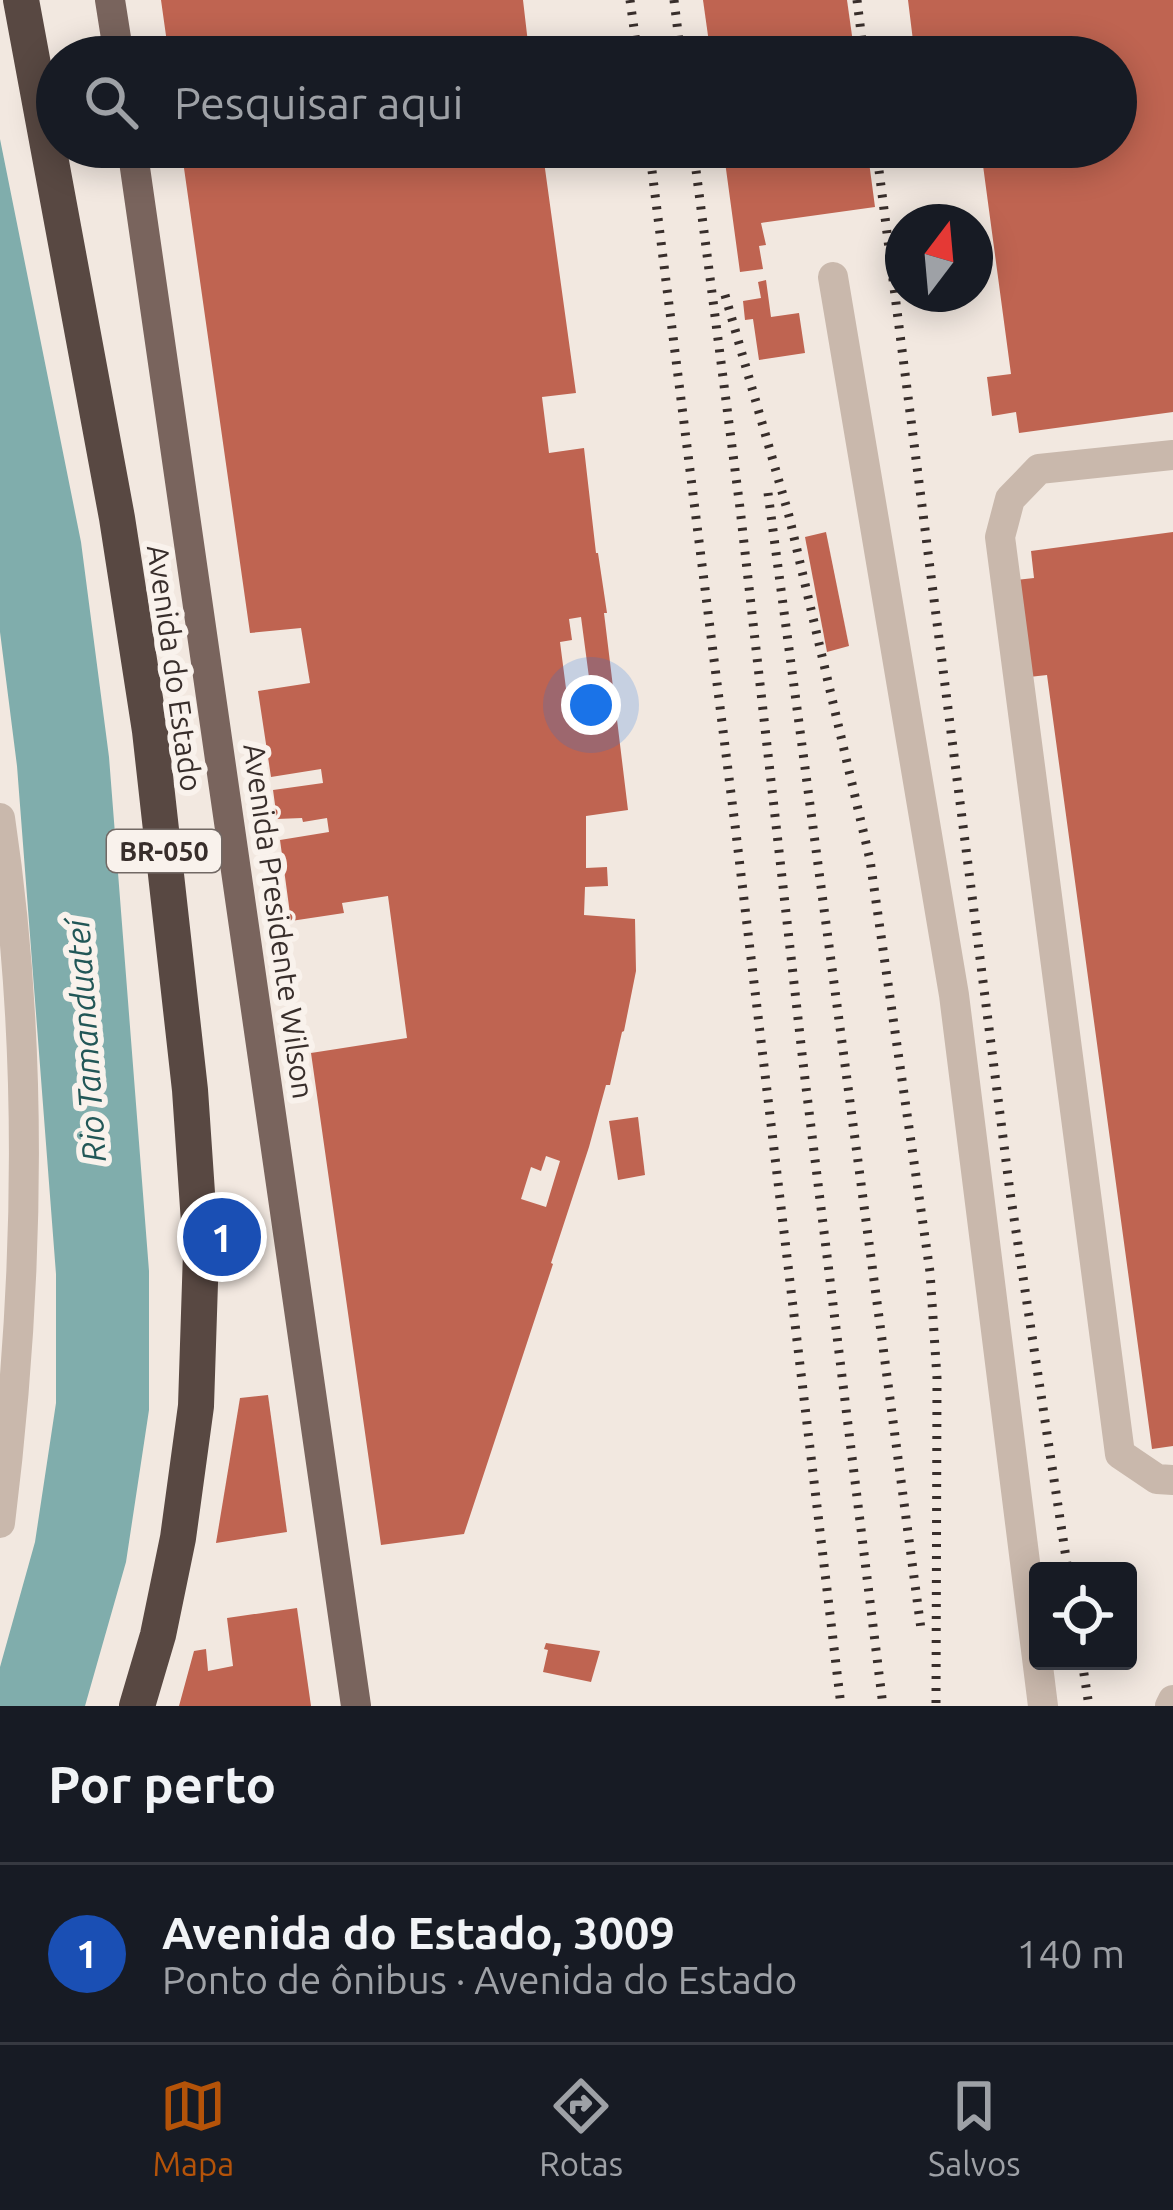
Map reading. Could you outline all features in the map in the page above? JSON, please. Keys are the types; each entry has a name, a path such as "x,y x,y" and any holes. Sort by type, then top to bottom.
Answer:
{"highway":[{"name":"Avenida do Estado","path":"21,0 36,80"},
{"name":"Avenida do Estado","path":"52,168 109,472 150,730 190,1090 201,1252 196,1406 178,1538 137,1706"}],"main road":[{"path":"110,0 116,36"},
{"name":"Avenida Presidente Wilson","path":"135,168 356,1706"}],"lane":[{"path":"833,277 954,995 1043,1706"},
{"path":"1173,455 1039,469 1010,499 1000,537 1120,1454 1157,1479 1173,1480"},
{"path":"0,818 20,988 23,1250 0,1523"}],"water":[{"name":"Rio Tamanduateí","path":"0,139 81,542 109,757 149,1271 149,1410 126,1562 85,1706 0,1706 0,1667 35,1542 56,1403 56,1274 17,766 0,632"}],"building":[{"path":"161,0 523,0 527,36 166,36"},
{"path":"703,0 847,0 852,36 708,36"},
{"path":"908,0 1173,0 1173,412 1019,433 1016,412 992,416 987,377 1011,374 993,240 993,204 988,204 983,168 1137,168 1137,36 912,36"},
{"path":"184,168 545,168 576,393 542,397 549,453 584,448 628,810 586,816 586,868 607,867 608,886 585,887 584,915 635,919 636,971 610,1085 606,1085 464,1534 381,1545 311,1053 407,1038 388,896 342,903 344,913 291,921 280,840 329,832 327,818 277,819 273,790 323,783 321,769 271,777 258,691 310,683 301,628 250,633","holes":["581,617 592,700 568,704 560,642 572,640 569,619","546,1156 560,1161 546,1207 521,1199 531,1167 541,1171"]},
{"path":"726,168 870,168 875,207 761,223 766,245 759,246 763,269 740,272"},
{"path":"766,280 771,317 799,313 805,353 759,360 753,319 745,320 743,301 761,298 758,282"},
{"path":"826,532 849,646 827,652 805,537"},
{"path":"1173,532 1173,1446 1152,1449 1047,675 1029,677 1016,580 1034,578 1031,551"},
{"path":"638,1117 645,1175 618,1180 609,1121"},
{"path":"268,1395 287,1532 216,1543 240,1398"},
{"path":"297,1608 311,1706 179,1706 194,1651 206,1649 208,1671 233,1666 227,1618"},
{"path":"546,1643 600,1651 591,1682 543,1672"}],"railway":[{"path":"630,0 635,36"},
{"path":"674,0 678,36"},
{"path":"857,0 861,36"},
{"path":"652,168 841,1706"},
{"path":"696,168 883,1706"},
{"path":"879,168 1010,1192 1067,1562"},
{"path":"725,295 789,516 870,860 930,1272 937,1378 936,1706"},
{"path":"768,493 921,1629"},
{"path":"1083,1670 1089,1706"}],"place":[{"name":"Avenida do Estado, 3009","path":"222,1237"}]}
